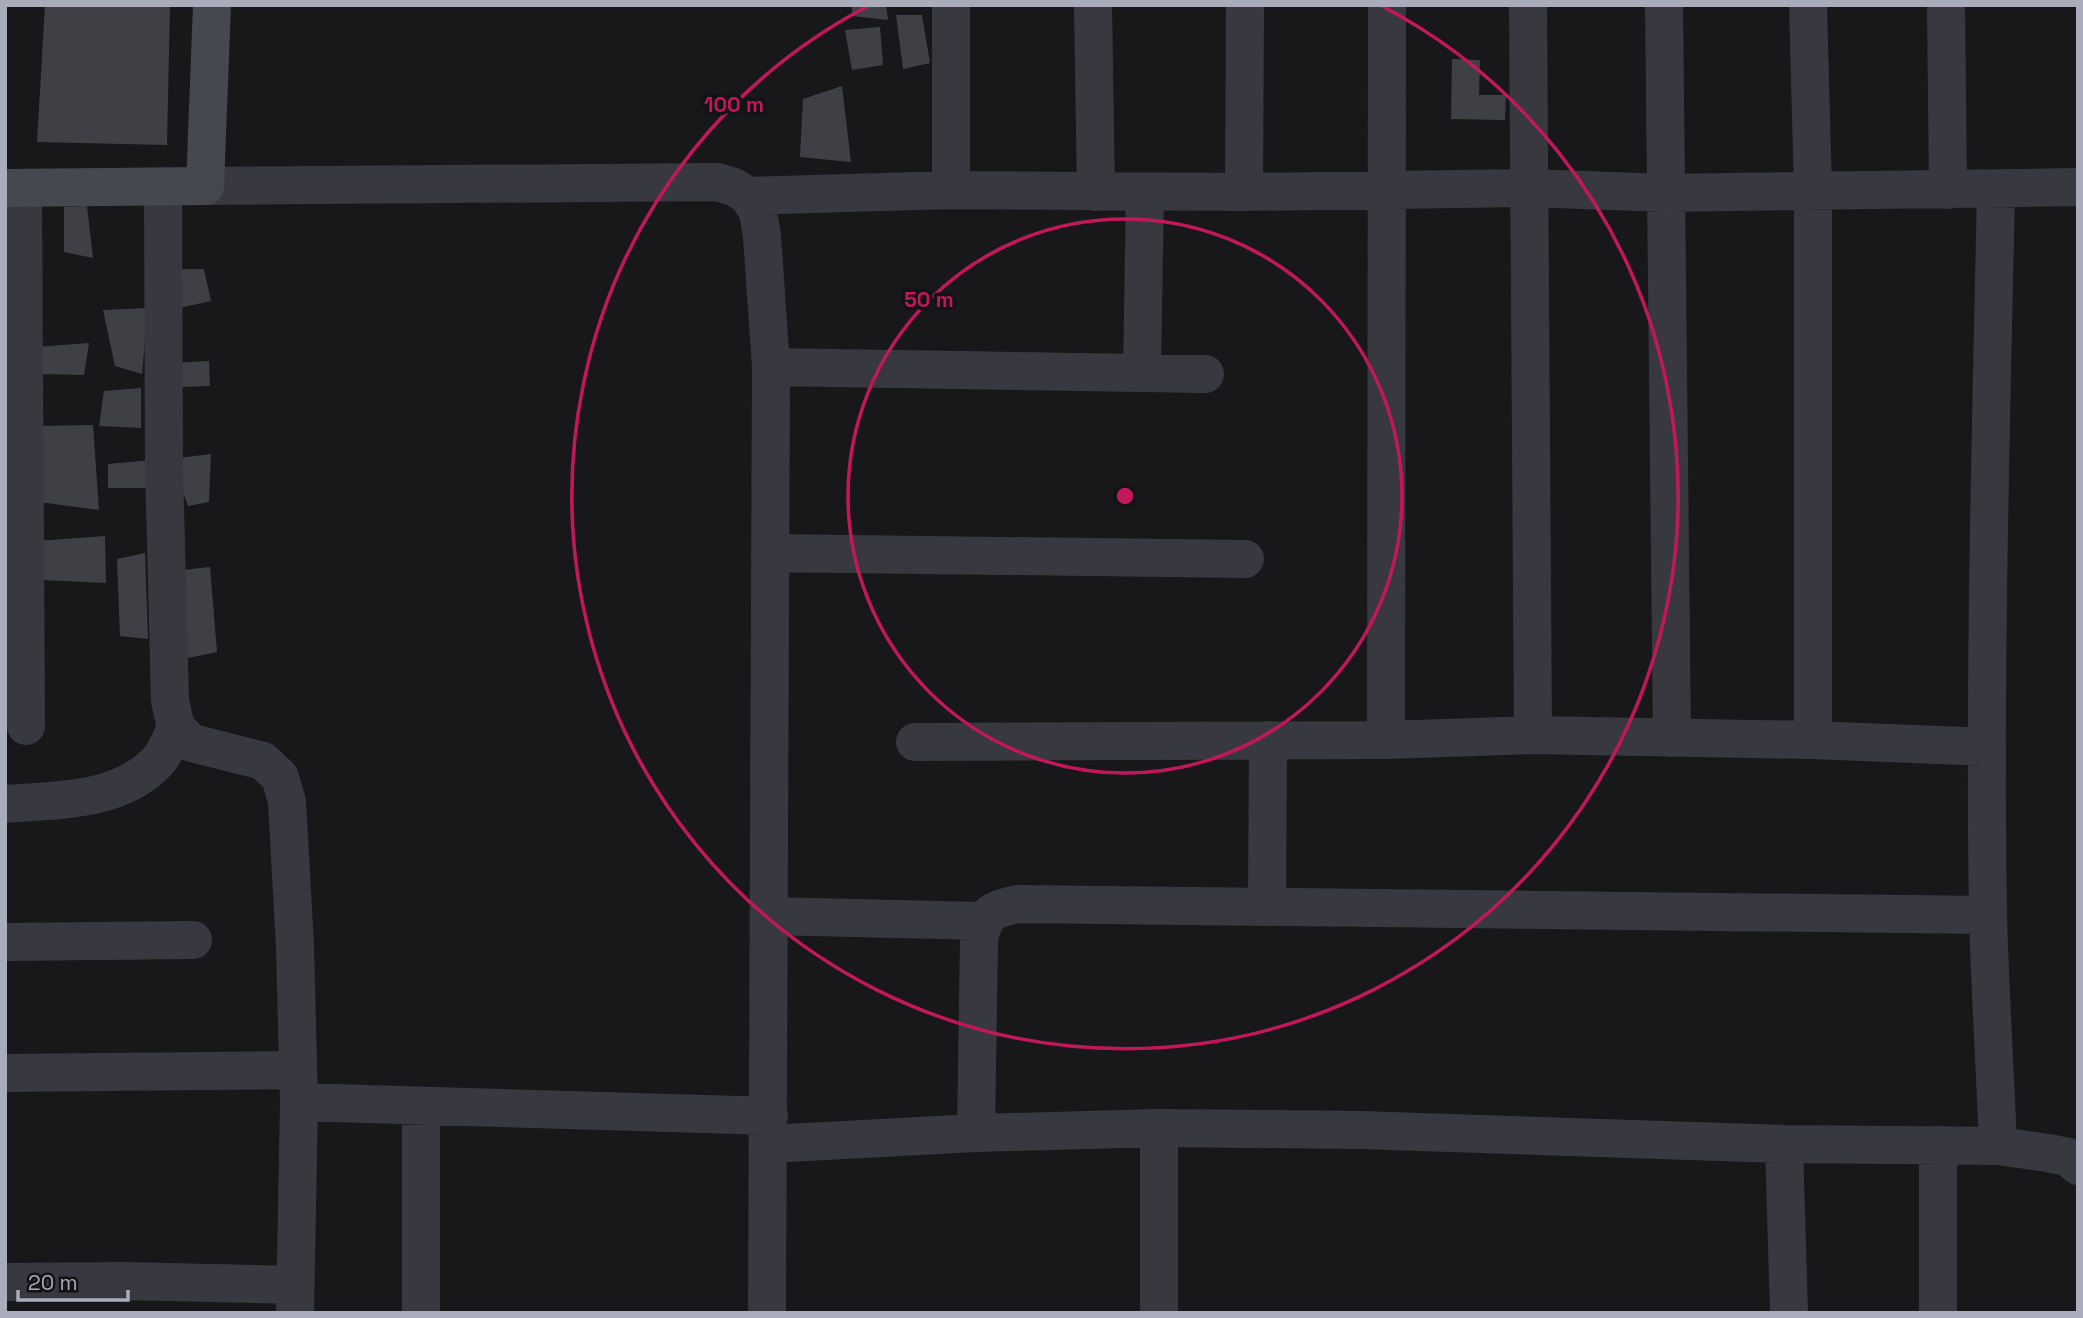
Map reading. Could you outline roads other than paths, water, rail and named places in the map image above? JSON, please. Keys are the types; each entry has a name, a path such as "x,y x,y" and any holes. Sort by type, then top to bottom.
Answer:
{"street":[{"path":"205,186 212,5"},
{"path":"951,5 951,190"},
{"path":"1093,5 1096,192"},
{"path":"1244,192 1245,5"},
{"path":"1386,740 1387,5"},
{"path":"1528,5 1533,735"},
{"path":"1664,5 1672,738"},
{"path":"1808,5 1813,190 1813,740"},
{"path":"1946,5 1948,190"},
{"path":"26,726 14,188 717,182 734,187 748,196 758,212 762,236 771,368 767,1313"},
{"path":"5,1282 123,1281 295,1299 298,1086 295,946 287,802 280,777 263,761 192,743 176,727 170,701 164,467 163,187"},
{"path":"748,196 951,190 1244,192 1529,188 1665,193 2078,187"},
{"path":"1996,189 1987,747 1989,915 1998,1146"},
{"path":"1142,373 1146,192"},
{"path":"771,368 1205,374"},
{"path":"770,553 1245,559"},
{"path":"5,804 58,800 113,791 140,778 160,759 176,727"},
{"path":"915,742 1386,740 1533,735 1813,740 1987,747"},
{"path":"1267,906 1268,740"},
{"path":"976,1133 979,938 984,921 995,909 1018,904 1989,915"},
{"path":"769,916 984,921"},
{"path":"5,942 193,940"},
{"path":"5,1073 298,1086 421,1107 769,1130 976,1133 1159,1128 1360,1130 1784,1144 1938,1144 1998,1146 2048,1153 2068,1157 2078,1166"},
{"path":"421,1107 421,1313"},
{"path":"1159,1128 1159,1313"},
{"path":"1784,1144 1789,1313"},
{"path":"1938,1144 1938,1313"}]}
